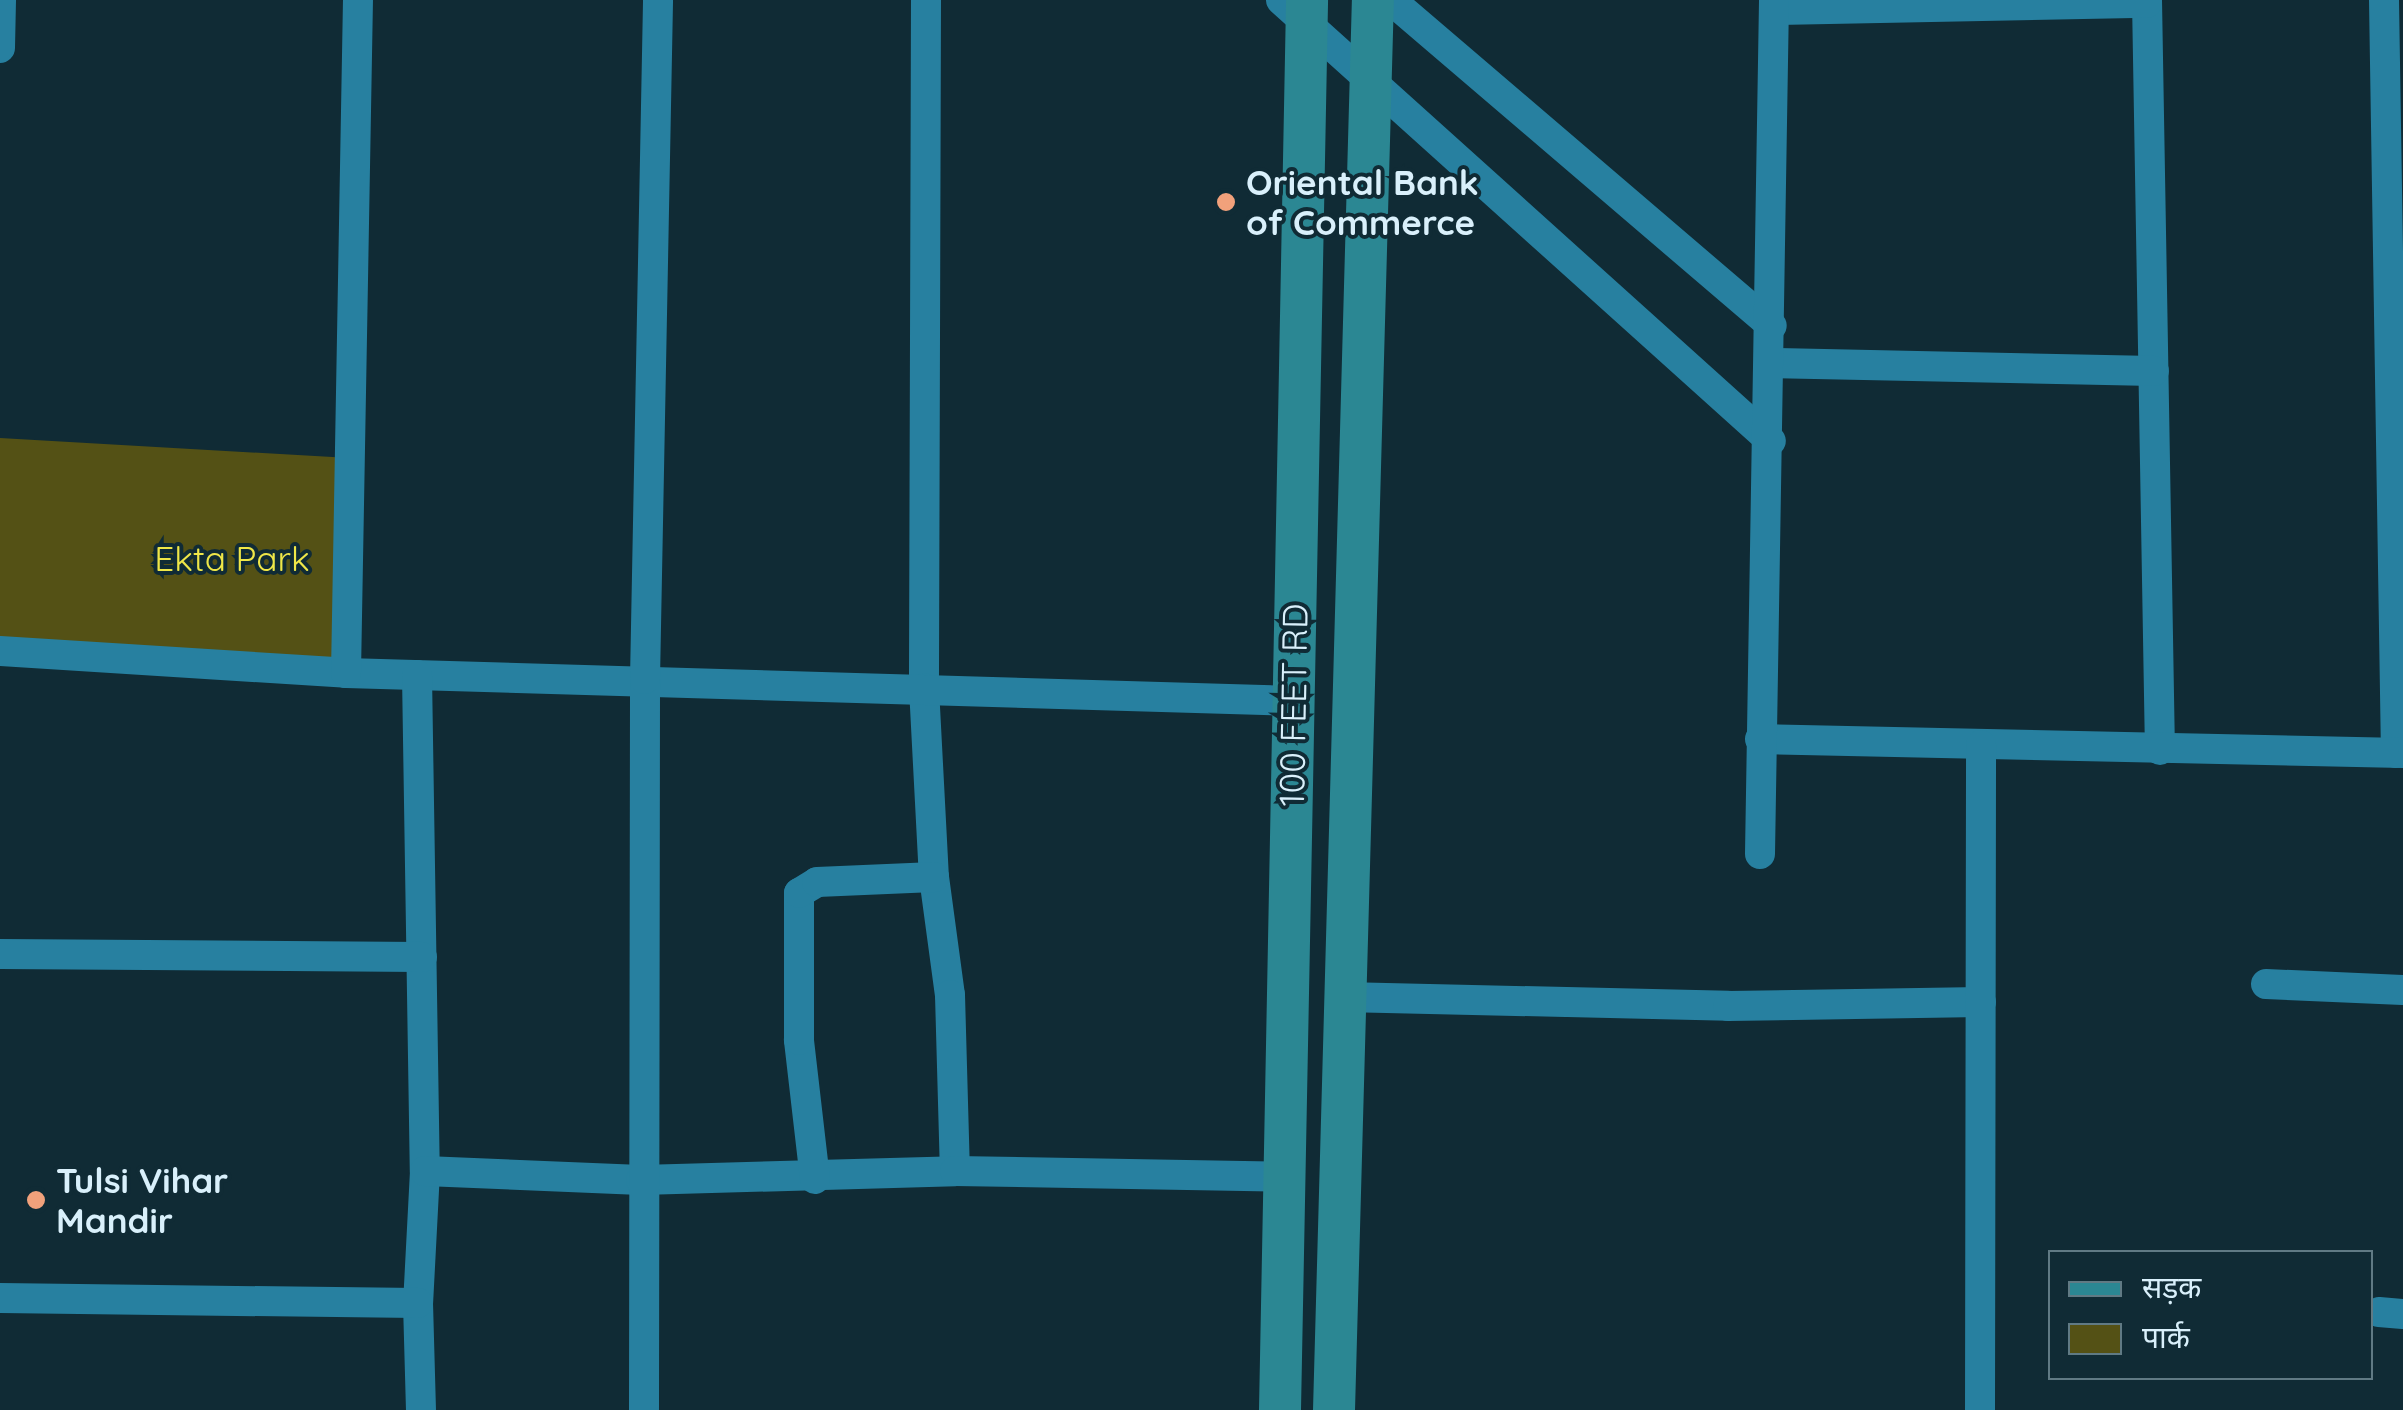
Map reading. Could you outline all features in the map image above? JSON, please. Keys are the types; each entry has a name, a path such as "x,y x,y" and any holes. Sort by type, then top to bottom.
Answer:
{"main road":[{"path":"1334,1410 1373,0"},
{"name":"100 FEET RD","path":"1280,1410 1298,7"}],"street":[{"path":"0,48 1,0"},
{"path":"346,673 358,0"},
{"path":"644,1410 641,1180 658,0"},
{"path":"926,0 924,688 934,877 950,995 955,1171"},
{"path":"1390,0 1772,326"},
{"path":"1760,739 2400,753 2384,0"},
{"path":"1760,854 1760,739 1772,441 1774,5 2147,2 2160,750"},
{"path":"1298,7 1370,78 1772,441"},
{"path":"1772,363 2154,372"},
{"path":"0,651 26,658 346,673 1292,701"},
{"path":"418,674 425,1171 418,1302 421,1410"},
{"path":"1980,1410 1981,745"},
{"path":"814,1179 799,1040 799,893 817,882 934,877"},
{"path":"0,954 422,957"},
{"path":"2266,984 2403,990"},
{"path":"1344,998 1728,1006 1980,1002"},
{"path":"425,1171 641,1180 814,1179 955,1171 1284,1177"},
{"path":"0,1298 418,1302"}],"green space":[{"name":"Ekta Park","path":"0,438 350,458 346,673 0,650"}],"place":[{"name":"Oriental Bank of Commerce","path":"1226,202"},
{"name":"Tulsi Vihar Mandir","path":"36,1200"}]}
